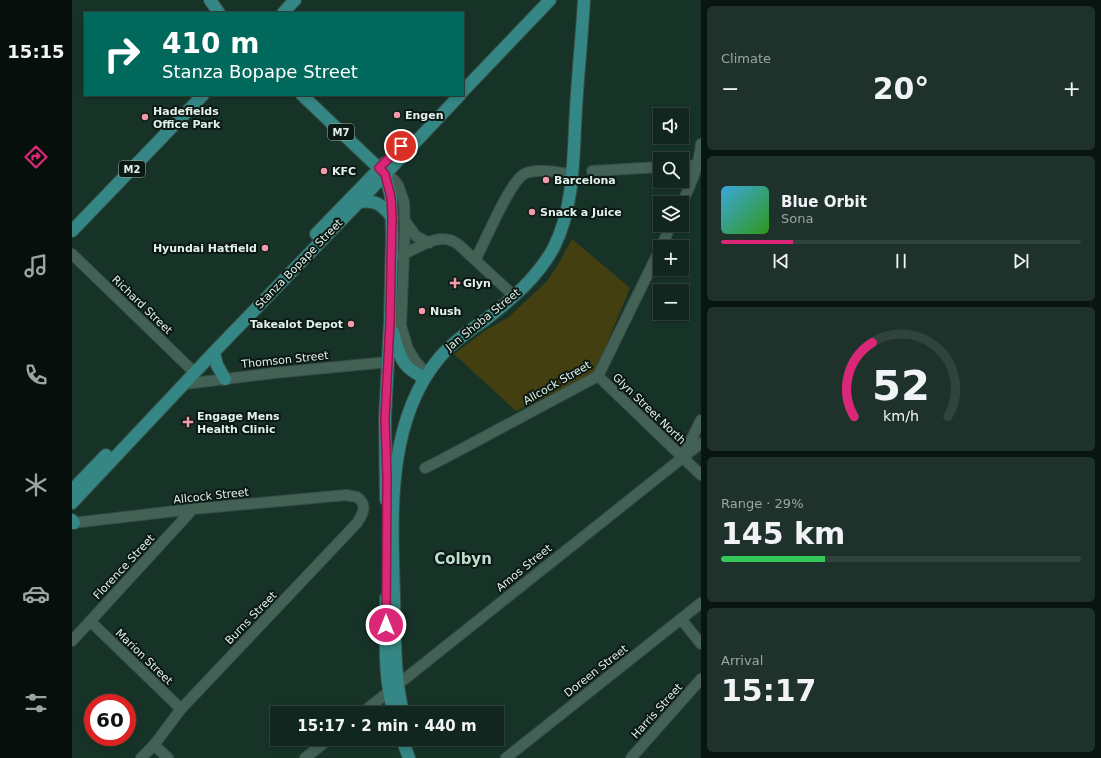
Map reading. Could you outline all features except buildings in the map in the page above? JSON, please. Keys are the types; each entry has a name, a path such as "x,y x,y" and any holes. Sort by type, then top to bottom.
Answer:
{"main road":[{"path":"210,0 218,12"},
{"path":"284,12 295,0"},
{"path":"464,81 540,0"},
{"path":"464,90 550,0"},
{"name":"Jan Shoba Street","path":"393,688 394,498 396,475 409,410 426,376 440,357 457,340 514,296 539,270 554,246 566,218 572,174 584,0"},
{"name":"M2","path":"72,231 202,96"},
{"name":"M7","path":"303,96 382,171"},
{"name":"Stanza Bopape Street","path":"72,490 192,370 382,171 449,96"},
{"name":"Stanza Bopape Street","path":"72,503 185,384 192,370 214,352 359,202 382,171 459,96"},
{"path":"382,171 391,197 392,217 386,434 387,671 400,706"},
{"path":"359,202 376,202 392,217"},
{"path":"390,322 403,361 409,368 426,376"},
{"path":"214,352 217,365 225,379"},
{"path":"386,434 392,434 396,431 409,410"},
{"path":"393,688 394,706"},
{"path":"404,746 408,758"},
{"path":"410,746 413,758"}],"street":[{"path":"685,196 700,165 701,144"},
{"path":"689,166 700,165"},
{"path":"592,171 653,167"},
{"path":"382,171 394,180 400,189 404,202 405,221 401,326 408,349 426,376"},
{"path":"475,260 484,245 508,194 518,178 524,174 534,171 572,174"},
{"path":"405,221 416,236 429,243"},
{"path":"391,259 404,255 439,238 452,239 514,296"},
{"name":"Richard Street","path":"72,254 192,370"},
{"name":"Allcock Street","path":"425,468 598,376 653,262"},
{"name":"Thomson Street","path":"185,384 274,373 388,362"},
{"name":"Glyn Street North","path":"598,376 701,475"},
{"path":"682,458 701,420"},
{"name":"Amos Street","path":"371,706 701,443"},
{"name":"Allcock Street","path":"73,522 193,509 353,496"},
{"name":"Burns Street","path":"141,758 154,745 181,709 357,523 364,512 364,508 360,499 353,496"},
{"name":"Florence Street","path":"72,641 193,509"},
{"name":"Doreen Street","path":"506,758 701,603"},
{"path":"681,619 701,644"},
{"name":"Marion Street","path":"90,621 181,709"},
{"name":"Harris Street","path":"631,758 701,679"},
{"path":"154,745 168,758"},
{"path":"305,758 320,746"}],"shaded area":[{"path":"572,239 630,288 595,372 516,411 454,354 486,330 509,317 548,280"}],"place":[{"name":"Engen","path":"397,115"},
{"name":"Hadefields Office Park","path":"145,117"},
{"name":"KFC","path":"324,171"},
{"name":"Barcelona","path":"546,180"},
{"name":"Snack a Juice","path":"532,212"},
{"name":"Hyundai Hatfield","path":"265,248"},
{"name":"Glyn","path":"455,283"},
{"name":"Nush","path":"422,311"},
{"name":"Takealot Depot","path":"351,324"},
{"name":"Engage Mens Health Clinic","path":"188,422"}],"district":[{"name":"Colbyn","path":"463,559"}],"route":[{"path":"386,625 387,478 385,418 390,322 392,217 391,197 385,174 379,168 401,146"}]}
